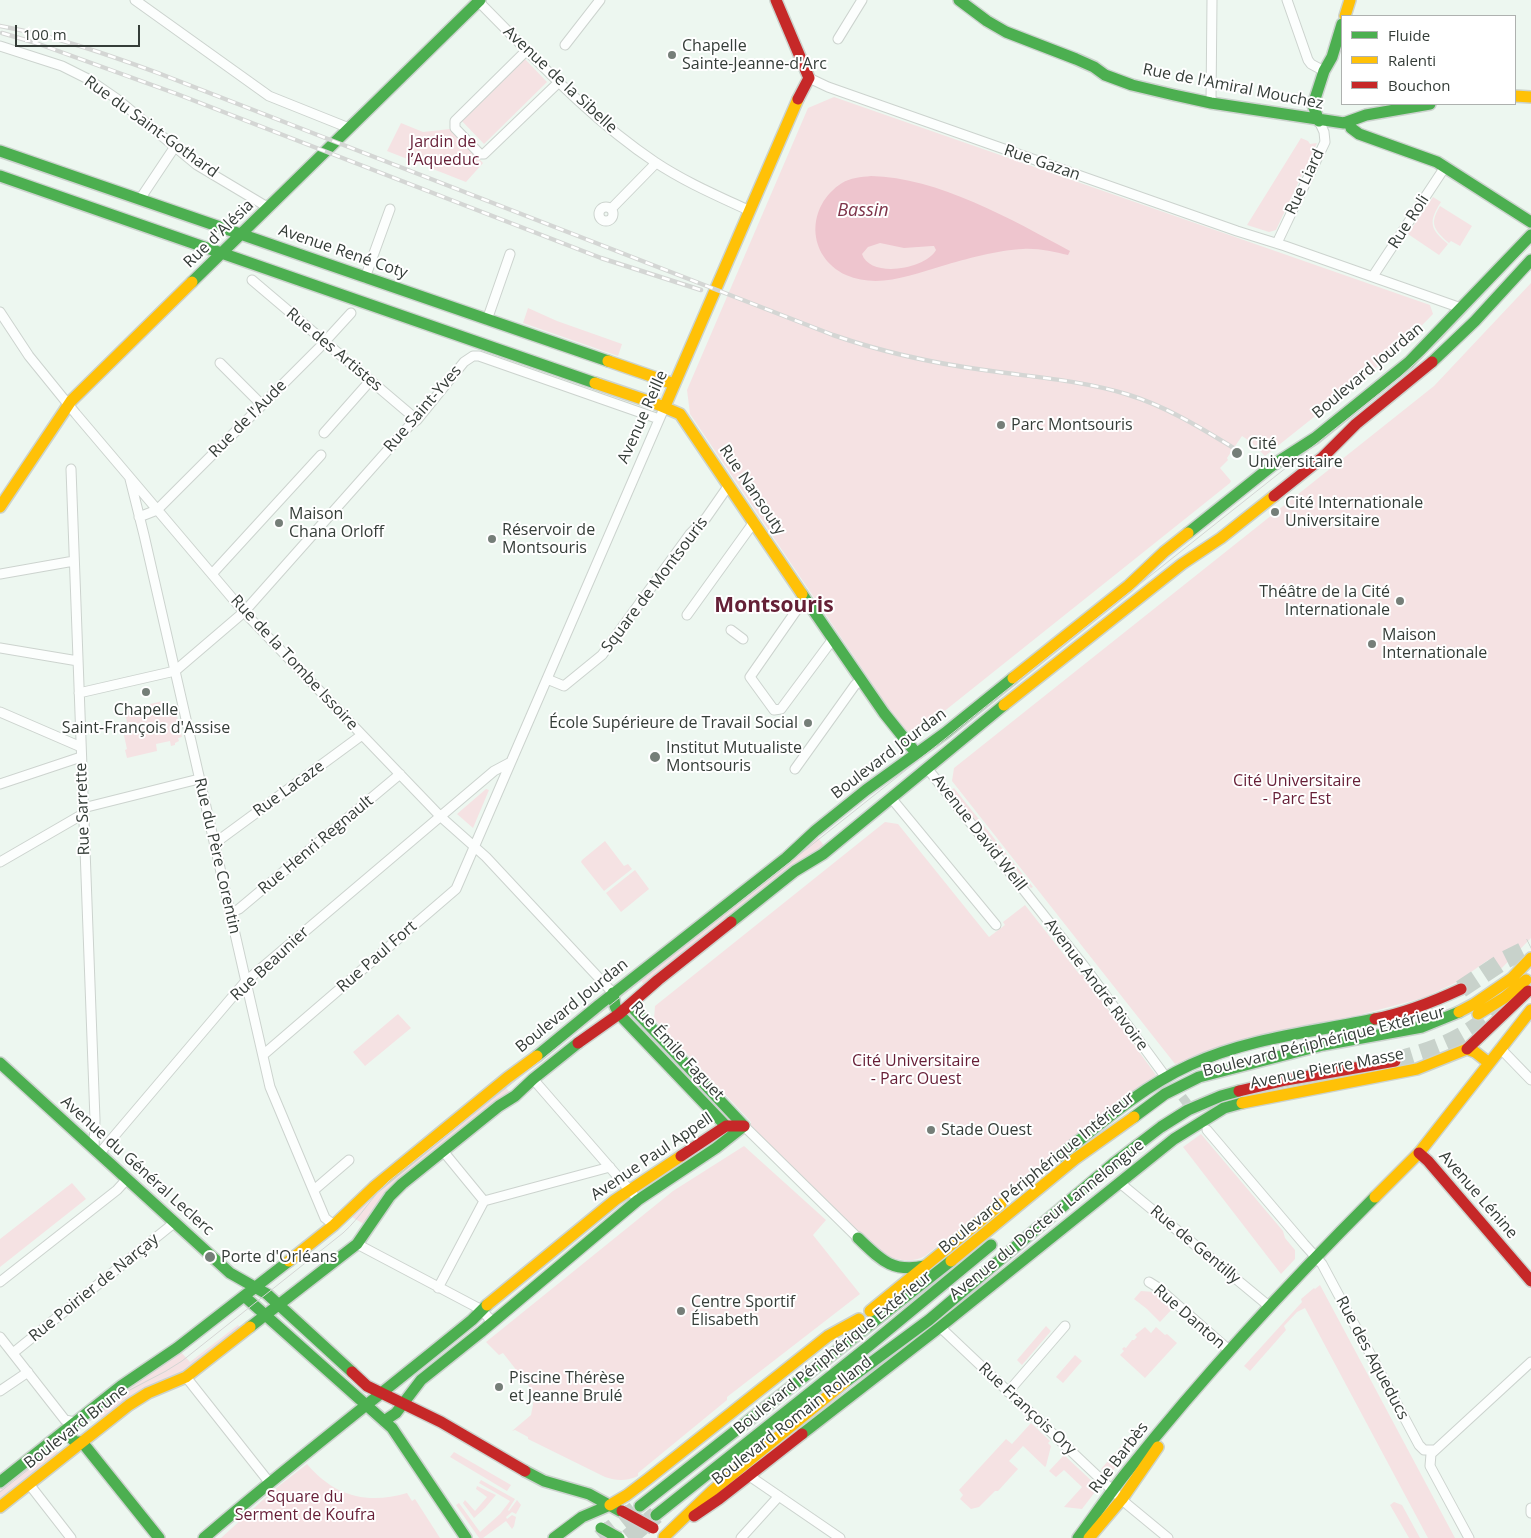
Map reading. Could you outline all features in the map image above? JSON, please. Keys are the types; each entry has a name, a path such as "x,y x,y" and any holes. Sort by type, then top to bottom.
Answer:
{"main road":[{"path":"776,0 809,78"},
{"name":"Rue de l'Amiral Mouchez","path":"959,0 987,21 1006,32 1094,67 1105,75 1132,85 1212,103 1319,121 1344,123 1366,115 1424,105"},
{"path":"1345,15 1350,0"},
{"name":"Rue d'Alésia","path":"0,508 68,405 480,1"},
{"path":"1319,121 1313,105 1324,71 1332,57 1341,27"},
{"name":"Avenue Reille","path":"664,406 809,78"},
{"path":"1516,96 1531,97"},
{"path":"1350,122 1351,128 1359,134 1433,160 1531,222"},
{"name":"Avenue René Coty","path":"0,151 674,384"},
{"path":"0,176 664,406"},
{"name":"Boulevard Jourdan","path":"256,1286 334,1225 374,1187 511,1074 527,1064 613,993 786,858 822,825 945,733 1128,586 1167,550 1273,465 1315,438 1409,362 1531,235"},
{"name":"Boulevard Jourdan","path":"272,1310 357,1244 396,1190 443,1151 499,1106 515,1096 533,1079 589,1035 620,1014 658,980 795,871 823,854 1175,569 1221,538 1322,457 1356,424 1421,374 1459,337 1531,260"},
{"name":"Rue Nansouty","path":"664,406 680,414 861,680 916,753"},
{"name":"Boulevard Périphérique Intérieur","path":"640,1506 946,1266 1075,1159 1165,1094 1199,1077 1224,1069 1322,1045 1422,1027 1450,1017 1474,1004 1512,978 1531,958"},
{"name":"Boulevard Périphérique Extérieur","path":"1370,1048 1415,1039 1456,1026 1504,998 1531,974"},
{"path":"1489,1063 1475,1052 1466,1049 1531,988"},
{"path":"1050,1164 1156,1084 1175,1072 1247,1045 1412,1010 1447,997 1461,989"},
{"name":"Rue Émile Faguet","path":"613,993 615,1006 620,1014 726,1126"},
{"name":"Rue Émile Faguet","path":"630,1005 744,1126"},
{"name":"Rue Barbès","path":"1078,1538 1113,1490 1174,1414 1315,1257 1419,1153 1531,1010"},
{"name":"Avenue Pierre Masse","path":"1174,1139 1224,1108 1252,1100 1417,1069 1466,1049"},
{"name":"Boulevard Périphérique Extérieur","path":"1068,1180 1153,1115 1204,1088 1224,1080 1324,1057"},
{"path":"244,1296 272,1310 367,1386 441,1422 537,1478 583,1492 610,1505 653,1528 664,1538 712,1491 845,1382 929,1320 1153,1132 1188,1110 1221,1096 1286,1080 1395,1061"},
{"name":"Avenue du Général Leclerc","path":"0,1063 230,1272 256,1286 272,1310"},
{"name":"Avenue Paul Appell","path":"204,1538 269,1482 367,1406 472,1320 491,1301 629,1189 726,1126 744,1126"},
{"name":"Avenue Paul Appell","path":"384,1421 396,1413 421,1380 638,1200 716,1148 744,1126"},
{"name":"Avenue du Docteur Lannelongue","path":"940,1327 1174,1139"},
{"name":"Avenue Lénine","path":"1419,1153 1428,1161 1531,1281"},
{"path":"782,1394 859,1319 1012,1196"},
{"path":"870,1345 910,1322 1034,1232"},
{"path":"858,1238 878,1258 902,1270 928,1265"},
{"name":"Boulevard Périphérique Extérieur","path":"656,1514 870,1345 997,1239"},
{"name":"Boulevard Brune","path":"0,1482 121,1386 177,1348 256,1286"},
{"path":"272,1310 398,1436 466,1538"},
{"name":"Boulevard Brune","path":"0,1507 138,1399 186,1377 272,1310"},
{"path":"554,1538 582,1517 610,1505 627,1495 828,1336 859,1319"},
{"name":"Boulevard Romain Rolland","path":"664,1538 719,1499 940,1327"},
{"name":"Rue Barbès","path":"1089,1538 1122,1499 1178,1418 1188,1400"},
{"path":"75,1422 88,1432 82,1442"},
{"path":"65,1430 75,1442 82,1442"},
{"path":"82,1442 159,1538"},
{"path":"582,1517 618,1538"}],"street":[{"path":"135,0 269,96 349,128"},
{"path":"565,45 600,0"},
{"path":"838,39 862,0"},
{"path":"1212,0 1212,103"},
{"path":"1287,0 1308,60 1311,64 1324,71"},
{"name":"Avenue de la Sibelle","path":"480,1 592,114 656,163 710,193 750,211"},
{"name":"Rue du Saint-Gothard","path":"0,46 62,66 88,80 117,99 174,148 197,165 269,208"},
{"path":"527,50 455,121 455,128 473,148 483,155 559,82"},
{"name":"Rue Gazan","path":"809,78 871,102 1461,308"},
{"name":"Rue Liard","path":"1277,243 1324,142 1324,132 1319,121"},
{"path":"140,200 174,148"},
{"path":"611,208 656,163"},
{"name":"Rue Roli","path":"1373,276 1445,167"},
{"path":"365,278 390,209"},
{"path":"486,320 510,254"},
{"name":"Rue des Artistes","path":"252,280 417,420"},
{"name":"Rue de la Tombe Issoire","path":"0,312 29,356 68,405 244,612 441,816 516,889 613,993"},
{"name":"Rue de l'Aude","path":"139,517 156,510 324,343 351,313"},
{"name":"Rue Saint-Yves","path":"175,671 244,612 410,425 417,420 464,362 474,356 659,419"},
{"path":"220,363 262,405"},
{"path":"324,433 370,381"},
{"name":"Avenue Reille","path":"474,847 664,406"},
{"path":"212,574 321,455"},
{"name":"Rue Sarrette","path":"71,469 96,1152"},
{"name":"Rue du Père Corentin","path":"129,476 270,1087 325,1218 334,1225"},
{"name":"Square de Montsouris","path":"547,679 564,686 602,655 690,534 706,518 729,485"},
{"path":"687,615 754,522"},
{"path":"0,574 74,561"},
{"path":"806,598 750,677 774,710 781,709 833,639"},
{"path":"731,630 743,639"},
{"path":"0,648 78,661"},
{"path":"79,693 175,671"},
{"path":"795,769 855,685 861,680"},
{"path":"0,712 81,747"},
{"name":"Rue Lacaze","path":"215,843 362,735"},
{"path":"0,784 81,757"},
{"name":"Rue Beaunier","path":"96,1152 245,982 494,771 509,763"},
{"name":"Avenue David Weill","path":"927,768 1030,898"},
{"name":"Rue Henri Regnault","path":"230,913 238,910 400,774"},
{"path":"0,862 83,811 199,779"},
{"path":"892,799 996,925"},
{"name":"Rue Paul Fort","path":"263,1055 454,891 474,847"},
{"name":"Avenue André Rivoire","path":"1030,898 1084,966 1162,1072"},
{"path":"1500,1048 1531,1080"},
{"path":"533,1079 638,1200"},
{"path":"744,1126 858,1238"},
{"name":"Rue des Aqueducs","path":"1207,1130 1321,1262 1419,1445 1424,1450 1434,1450"},
{"path":"443,1151 484,1201"},
{"path":"314,1190 349,1160"},
{"path":"438,1288 484,1201 610,1167"},
{"path":"0,1282 117,1190 127,1179"},
{"name":"Rue de Gentilly","path":"1120,1183 1270,1307"},
{"name":"Rue Poirier de Narçay","path":"13,1353 174,1223"},
{"path":"357,1244 482,1310 492,1322"},
{"name":"Rue Danton","path":"1149,1282 1230,1351"},
{"path":"1008,1392 1064,1326"},
{"name":"Rue François Ory","path":"940,1327 1122,1499 1168,1538"},
{"path":"0,1336 65,1420 75,1422"},
{"path":"1470,1538 1430,1466 1430,1458 1434,1450 1531,1362"},
{"path":"0,1391 28,1372"},
{"path":"186,1377 269,1482"},
{"path":"748,1475 840,1538"},
{"path":"29,1484 71,1538"},
{"path":"741,1538 779,1496"},
{"path":"1531,1508 1531,1513"}],"green space":[{"path":"524,58 547,82 484,144 460,119"},
{"name":"Parc Montsouris","path":"834,97 1430,305 1433,314 1397,351 1265,456 1242,436 1227,458 1228,460 1220,468 1231,481 1230,483 917,733 907,731 888,707 690,414 687,390 808,108"},
{"name":"Jardin de l’Aqueduc","path":"401,123 423,132 450,129 483,163 466,182 387,151"},
{"path":"1301,138 1310,144 1317,143 1276,230 1269,232 1247,225"},
{"path":"1433,197 1441,202 1434,215 1434,229 1448,244 1439,255 1408,234"},
{"path":"1440,206 1472,226 1460,246 1451,241 1449,243 1435,226 1435,218"},
{"name":"Cité Universitaire - Parc Est","path":"1531,283 1531,938 1497,973 1488,960 1457,982 1423,998 1175,1064 952,781 954,768 1434,386"},
{"path":"528,308 557,321 622,344 618,356 523,323"},
{"path":"163,701 164,705 168,704 170,713 176,712 182,737 178,738 179,741 175,745 171,746 170,741 156,744 157,751 127,758 123,731 129,730 124,710"},
{"path":"954,788 1033,887 1031,888 951,790"},
{"path":"486,789 489,790 473,828 457,814"},
{"name":"Cité Universitaire - Parc Ouest","path":"885,822 898,824 989,937 1005,925 1003,922 1025,905 1080,975 1082,974 1156,1075 925,1256 915,1260 882,1256 750,1127 751,1122 654,1019 655,1006"},
{"path":"815,834 826,848 645,986 639,978"},
{"path":"605,841 624,866 628,864 632,869 604,891 581,862"},
{"path":"635,870 649,889 621,912 606,893"},
{"path":"398,1014 411,1028 365,1066 353,1052"},
{"path":"505,1086 510,1093 367,1226 352,1217 371,1194"},
{"path":"1201,1134 1283,1231 1285,1238 1295,1250 1295,1259 1281,1274 1183,1147"},
{"name":"Centre Sportif Élisabeth","path":"744,1146 826,1220 813,1235 860,1294 727,1397 727,1400 634,1478 622,1480 605,1477 528,1439 528,1437 515,1430 512,1431 531,1415 535,1394 503,1353 499,1355 486,1342 673,1191"},
{"path":"72,1183 86,1199 0,1267 0,1239"},
{"path":"1320,1285 1455,1538 1428,1538 1305,1308 1297,1312 1284,1326 1286,1330 1250,1371 1244,1366 1302,1302 1301,1299"},
{"path":"1141,1291 1154,1292 1173,1308 1160,1322 1134,1299"},
{"path":"238,1325 241,1328 186,1370 103,1421 95,1411 180,1351 190,1362"},
{"path":"1046,1326 1051,1331 1022,1365 1017,1360"},
{"path":"1145,1327 1151,1333 1156,1327 1177,1343 1145,1378 1120,1355 1124,1351 1122,1349 1126,1348 1137,1337 1135,1335"},
{"path":"1075,1355 1082,1361 1063,1383 1056,1377"},
{"path":"1031,1423 1050,1441 1048,1443 1051,1446 1046,1466 1023,1446 1009,1461 1018,1469 998,1491 995,1491 979,1507 971,1509 960,1499 963,1495 959,1490 1006,1439 1012,1444"},
{"path":"1138,1432 1140,1434 1112,1472 1104,1472 1101,1469 1128,1438 1131,1441"},
{"path":"52,1445 60,1455 0,1502 0,1487"},
{"path":"454,1452 511,1485 507,1491 450,1457"},
{"path":"1064,1455 1095,1484 1095,1492 1082,1509 1064,1507 1082,1487 1064,1470 1056,1477 1049,1471"},
{"name":"Square du Serment de Koufra","path":"307,1464 328,1484 352,1495 378,1498 407,1493 412,1501 415,1499 440,1538 221,1538 276,1488"},
{"path":"481,1480 515,1499 509,1511 517,1500 521,1505 516,1514 512,1512 506,1517 507,1519 512,1515 516,1517 512,1529 506,1521 483,1538 479,1538 456,1505 459,1503 480,1532 500,1514 510,1501 479,1483"},
{"path":"477,1486 496,1495 474,1518 463,1503 465,1500 475,1511 487,1497 476,1489"},
{"path":"1394,1502 1402,1505 1420,1538 1409,1538 1390,1505"}],"water":[{"name":"Bassin","path":"871,176 896,178 948,192 1024,226 1070,251 1068,255 1034,249 1003,251 882,281 858,279 846,275 833,267 823,256 818,244 816,231 817,217 822,204 830,193 842,183 852,179","holes":["880,243 904,248 934,246 936,250 930,257 921,262 910,266 886,269 876,267 867,262 862,254 868,247"]}],"tunnel":[{"path":"1461,989 1505,960 1531,947"},
{"path":"1395,1061 1426,1052 1464,1035 1500,1007"},
{"path":"1174,1086 1192,1110"},
{"path":"600,1538 640,1506"},
{"path":"628,1538 656,1515"}],"tram line":[{"path":"0,1492 126,1392 182,1361 343,1233 389,1181 1399,378 1438,342 1531,244"}],"railway":[{"path":"0,26 60,40 158,73 833,335 870,347 926,360 1109,389 1141,399 1169,411 1237,450"},
{"path":"2,33 36,43 177,94 601,258 701,290"}],"traffic: fast":[{"path":"192,282 480,0"},
{"path":"959,0 987,21 1006,32 1076,59 1094,67 1105,75 1132,85 1174,95 1211,103 1344,123 1366,115 1424,105"},
{"path":"1319,121 1313,105 1324,71 1332,57 1341,27"},
{"path":"1350,122 1351,128 1359,134 1437,162 1531,222"},
{"path":"0,151 608,361"},
{"path":"0,176 595,383"},
{"path":"1188,533 1273,465 1315,438 1409,362 1531,235"},
{"path":"1432,362 1475,321 1531,260"},
{"path":"802,594 884,713 916,753"},
{"path":"537,1056 786,858 815,831 866,790 945,733 1013,678"},
{"path":"731,922 795,871 823,854 1004,705"},
{"path":"613,993 615,1006 619,1014 726,1126"},
{"path":"630,1005 744,1126"},
{"path":"1134,1117 1165,1094 1199,1077 1323,1045 1422,1027 1459,1012"},
{"path":"1060,1156 1139,1095 1190,1065 1235,1048 1258,1042 1375,1019"},
{"path":"250,1327 357,1244 390,1196 402,1184 499,1106 515,1096 578,1043"},
{"path":"0,1063 230,1273 267,1294 352,1372"},
{"path":"845,1382 929,1320 1114,1163 1161,1127 1188,1110 1221,1096 1239,1091"},
{"path":"802,1434 940,1327 1174,1139 1224,1108 1242,1103"},
{"path":"384,1421 396,1413 421,1380 638,1200 716,1148 744,1126"},
{"path":"1078,1538 1130,1468 1218,1363 1311,1262 1375,1197"},
{"path":"858,1238 874,1253 895,1266 904,1268 925,1266"},
{"path":"656,1515 870,1345 991,1245"},
{"path":"0,1482 121,1386 177,1348 289,1261"},
{"path":"640,1506 951,1261"},
{"path":"244,1296 392,1428 466,1538"},
{"path":"204,1538 472,1320 487,1305"},
{"path":"65,1431 75,1442 82,1442 159,1538"},
{"path":"525,1471 544,1481 589,1494 620,1511"},
{"path":"554,1538 582,1517 610,1505"},
{"path":"601,1528 619,1538"}],"traffic: slow":[{"path":"1345,15 1350,0"},
{"path":"1516,96 1531,97"},
{"path":"665,406 798,99"},
{"path":"0,507 71,401 192,282"},
{"path":"608,361 674,384"},
{"path":"595,383 680,414 802,594"},
{"path":"1004,705 1182,564 1221,538 1274,496"},
{"path":"1013,678 1128,586 1164,552 1188,533"},
{"path":"1459,1012 1512,978 1531,958"},
{"path":"1478,1014 1504,998 1526,980"},
{"path":"1375,1197 1419,1153 1531,1010"},
{"path":"1242,1103 1417,1069 1467,1049 1475,1052 1489,1063"},
{"path":"289,1261 334,1225 374,1187 507,1078 537,1056"},
{"path":"951,1261 1075,1159 1134,1117"},
{"path":"487,1305 615,1200 681,1156"},
{"path":"870,1311 1001,1204"},
{"path":"610,1505 648,1479 828,1336 859,1319"},
{"path":"0,1507 129,1405 148,1393 186,1377 250,1327"},
{"path":"664,1537 712,1491 845,1382"},
{"path":"1089,1538 1122,1499 1158,1447"}],"traffic: jam":[{"path":"776,0 809,78 798,99"},
{"path":"1274,496 1323,457 1356,424 1432,362"},
{"path":"578,1043 619,1014 658,980 731,922"},
{"path":"1375,1019 1419,1007 1461,989"},
{"path":"1467,1049 1528,991"},
{"path":"1239,1091 1286,1080 1395,1061"},
{"path":"681,1156 726,1126 744,1126"},
{"path":"1419,1153 1428,1161 1531,1281"},
{"path":"352,1372 367,1386 441,1422 525,1471"},
{"path":"694,1516 719,1499 802,1434"},
{"path":"622,1511 653,1528"}],"place":[{"name":"Chapelle Sainte-Jeanne-d'Arc","path":"672,55"},
{"name":"Parc Montsouris","path":"1001,425"},
{"name":"Cité Universitaire","path":"1237,453"},
{"name":"Cité Internationale Universitaire","path":"1275,512"},
{"name":"Maison Chana Orloff","path":"279,523"},
{"name":"Réservoir de Montsouris","path":"492,539"},
{"name":"Théâtre de la Cité Internationale","path":"1400,601"},
{"name":"Maison Internationale","path":"1372,644"},
{"name":"Chapelle Saint-François d'Assise","path":"146,692"},
{"name":"École Supérieure de Travail Social","path":"808,723"},
{"name":"Institut Mutualiste Montsouris","path":"655,757"},
{"name":"Stade Ouest","path":"931,1130"},
{"name":"Porte d'Orléans","path":"210,1257"},
{"name":"Centre Sportif Élisabeth","path":"681,1311"},
{"name":"Piscine Thérèse et Jeanne Brulé","path":"499,1387"}],"district":[{"name":"Montsouris","path":"774,606"}]}
